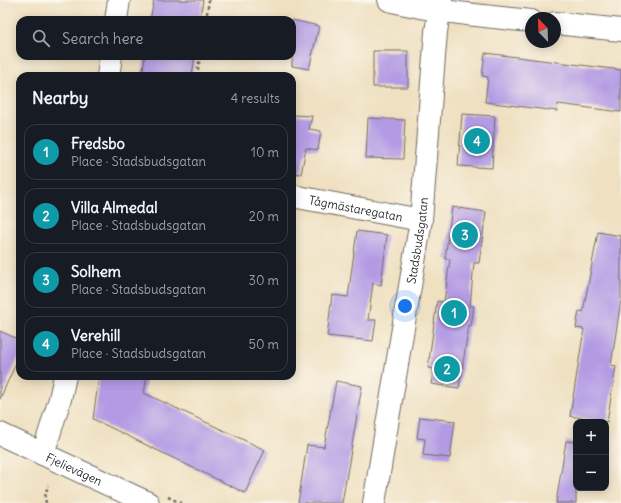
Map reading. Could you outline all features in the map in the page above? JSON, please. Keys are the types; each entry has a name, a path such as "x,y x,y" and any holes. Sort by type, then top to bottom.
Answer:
{"street":[{"path":"117,16 119,0"},
{"path":"389,0 440,6 525,20"},
{"name":"Stadsbudsgatan","path":"374,503 421,220 436,32 440,6"},
{"path":"561,24 621,30"},
{"path":"109,72 110,60"},
{"name":"Tågmästaregatan","path":"296,197 421,220"},
{"path":"43,454 60,399 64,380"},
{"name":"Fjelievägen","path":"0,434 148,503"}],"path":[{"path":"207,16 209,0"},
{"path":"198,72 199,60"},
{"path":"46,503 45,496 48,485"}],"building":[{"path":"154,0 203,0 201,16 151,16"},
{"path":"296,21 319,26 309,69 292,66 292,60 296,60"},
{"path":"373,51 408,51 408,87 373,87"},
{"path":"485,53 621,70 621,112 558,104 557,111 485,102 488,77 482,76"},
{"path":"144,60 194,60 193,72 143,72"},
{"path":"462,114 495,116 492,168 458,166"},
{"path":"296,115 312,116 309,129 321,131 318,150 306,148 301,174 296,173"},
{"path":"368,118 405,120 403,159 366,158"},
{"path":"452,207 486,212 479,263 474,263 470,306 474,306 471,326 469,325 459,388 431,384 434,369 428,368 437,301 444,302 450,259 445,259"},
{"path":"357,231 387,235 381,285 373,283 368,320 376,320 373,341 327,336 332,295 348,297"},
{"path":"598,232 621,236 621,300 611,365 616,366 607,419 588,419 570,416 584,329 576,328 579,311 583,312"},
{"path":"0,331 16,338 16,363 0,399"},
{"path":"98,380 146,380 144,393 265,450 245,493 93,419"},
{"path":"336,381 362,386 342,503 298,503 307,445 324,447"},
{"path":"420,417 455,421 450,458 423,455 425,439 417,438"},
{"path":"566,441 573,442 573,491 576,491 576,503 556,503"}],"place":[{"name":"Verehill","path":"477,141"},
{"name":"Solhem","path":"465,235"},
{"name":"Fredsbo","path":"454,313"},
{"name":"Villa Almedal","path":"447,369"}]}
